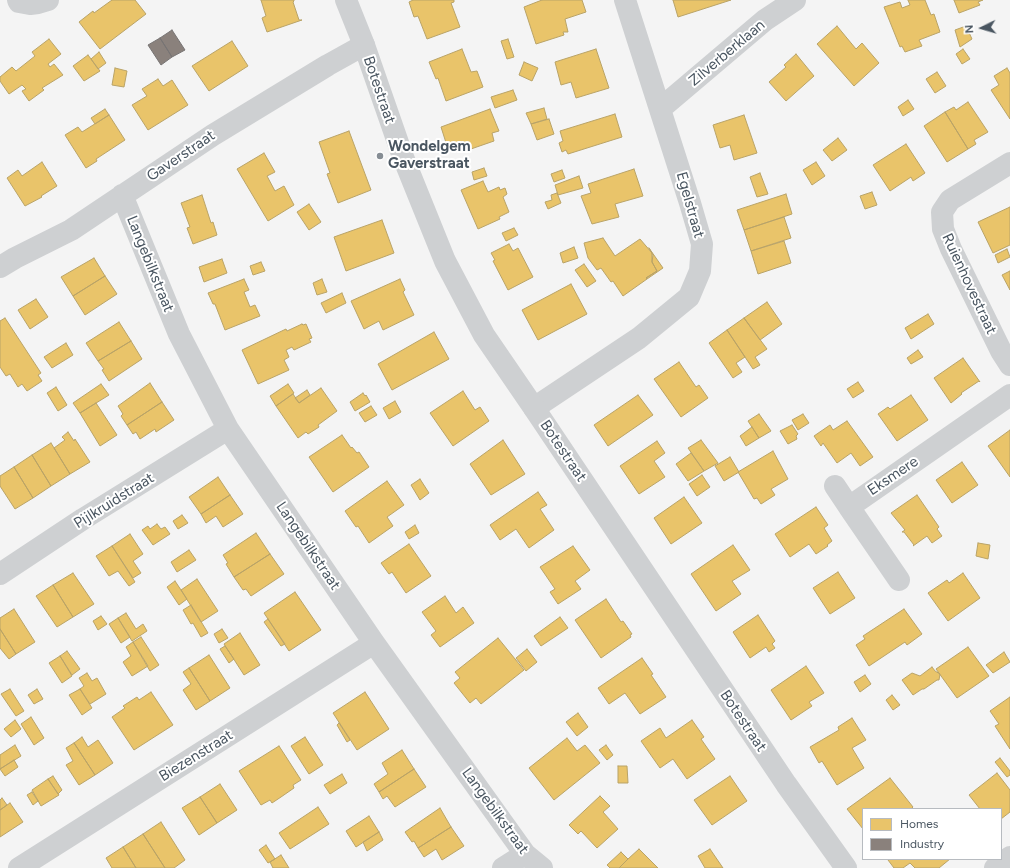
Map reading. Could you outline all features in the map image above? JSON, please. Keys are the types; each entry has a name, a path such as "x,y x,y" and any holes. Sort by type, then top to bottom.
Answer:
{"street":[{"path":"18,0 19,2 30,4 48,0"},
{"name":"Botestraat","path":"346,0 364,44 403,157 445,261 484,335 786,784 846,868"},
{"name":"Egelstraat","path":"534,408 656,325 689,297 700,271 702,244 625,0"},
{"name":"Zilverberklaan","path":"660,109 765,20 795,0"},
{"name":"Gaverstraat","path":"0,267 71,230 224,128 364,44"},
{"name":"Ruienhovestraat","path":"1010,163 950,200 942,212 943,229 951,249 1001,351 1010,365"},
{"name":"Langebilkstraat","path":"122,195 178,334 228,429 374,644 525,854 542,868"},
{"name":"Eksmere","path":"848,507 1010,395"},
{"name":"Pijlkruidstraat","path":"0,574 83,519 228,429"},
{"path":"835,486 899,580"},
{"name":"Biezenstraat","path":"19,868 374,644"},
{"path":"503,868 525,854"},
{"path":"995,868 1010,857"}],"building: Homes":[{"path":"112,0 135,0 146,14 100,49 79,22 93,11 94,13"},
{"path":"261,0 294,0 293,2 299,20 302,20 267,32 262,18 266,16"},
{"path":"413,0 454,0 454,2 451,3 460,27 427,39 418,16 414,17 409,2"},
{"path":"542,0 582,0 586,12 565,19 568,32 563,32 564,35 536,44 524,7"},
{"path":"673,0 731,0 678,17"},
{"path":"908,0 925,0 931,15 934,14 940,32 919,40 922,46 905,52 902,46 900,47 884,7 900,2 902,8 910,5"},
{"path":"954,0 983,0 978,2 980,5 959,13"},
{"path":"837,26 856,49 862,43 879,63 854,86 817,44"},
{"path":"966,26 972,39 960,47 955,30"},
{"path":"49,39 61,54 48,64 50,67 54,64 63,75 42,88 44,90 29,101 22,91 26,89 22,85 9,94 0,81 0,77 12,67 16,71 35,56 32,52"},
{"path":"508,39 514,57 507,59 501,41"},
{"path":"232,41 248,66 209,91 192,66"},
{"path":"462,49 471,72 477,71 483,87 446,101 438,78 436,79 429,62"},
{"path":"596,49 609,88 576,98 571,82 561,85 555,62"},
{"path":"963,49 970,59 962,64 956,54"},
{"path":"99,52 106,63 98,69 91,59"},
{"path":"796,54 814,76 786,101 769,82 786,67 784,65"},
{"path":"88,55 100,71 84,81 73,66"},
{"path":"524,62 538,68 532,81 519,75"},
{"path":"115,68 127,71 124,87 112,85"},
{"path":"1007,68 1010,73 1010,119 991,90 999,85 994,76"},
{"path":"937,72 946,86 935,93 926,79"},
{"path":"158,79 163,86 172,80 188,105 148,130 132,105 147,96 142,89"},
{"path":"513,90 517,100 495,108 491,97"},
{"path":"908,100 914,109 903,116 898,107"},
{"path":"968,102 988,132 974,140 976,144 968,149 945,112 954,107 956,110"},
{"path":"544,108 547,119 531,124 526,113"},
{"path":"105,109 109,115 95,124 91,118"},
{"path":"490,109 499,131 492,133 494,141 468,150 465,142 448,149 441,127"},
{"path":"945,112 968,149 947,162 924,126"},
{"path":"615,114 622,137 568,154 566,150 562,152 559,143 563,141 560,131"},
{"path":"109,115 125,140 96,159 97,161 86,168 65,135 78,127 82,132"},
{"path":"744,115 757,153 734,160 730,145 720,148 713,125"},
{"path":"549,119 554,134 537,140 531,124"},
{"path":"349,131 371,190 338,203 327,174 330,173 319,142"},
{"path":"838,138 847,150 832,161 823,150"},
{"path":"906,144 925,173 913,181 911,177 890,191 873,165"},
{"path":"264,153 275,172 267,176 275,191 284,186 294,205 268,221 237,169"},
{"path":"42,162 57,186 41,196 42,197 25,206 7,178 18,170 22,176"},
{"path":"816,162 825,176 812,185 803,170"},
{"path":"484,168 487,176 474,180 472,172"},
{"path":"634,169 643,196 615,204 619,217 592,224 581,196 591,193 588,184"},
{"path":"562,170 565,178 554,182 551,174"},
{"path":"760,173 768,194 757,197 750,177"},
{"path":"579,176 583,188 558,195 555,185"},
{"path":"483,181 488,192 499,187 500,190 505,188 507,194 503,197 509,212 499,217 500,219 478,229 461,190"},
{"path":"872,192 877,205 865,209 860,196"},
{"path":"557,193 561,203 548,209 545,202 552,200 551,195"},
{"path":"786,194 792,214 744,230 737,210"},
{"path":"202,195 211,223 213,222 217,235 193,244 187,228 190,227 181,203"},
{"path":"309,204 321,222 309,230 297,212"},
{"path":"1010,207 1010,245 993,253 978,222"},
{"path":"784,217 791,238 751,251 744,230"},
{"path":"382,220 394,253 346,271 334,237"},
{"path":"514,228 518,235 506,241 502,233"},
{"path":"603,238 615,256 640,239 652,253 652,262 657,271 623,296 613,281 611,282 601,268 597,270 588,258 584,243"},
{"path":"784,241 791,263 758,274 751,251"},
{"path":"509,244 513,251 518,248 533,277 508,290 493,261 495,260 491,253"},
{"path":"574,247 578,258 563,263 560,253"},
{"path":"649,248 663,268 647,279 646,278 657,271 652,262 653,255"},
{"path":"1007,249 1010,257 998,263 995,255"},
{"path":"94,258 105,276 73,296 61,277"},
{"path":"222,259 227,273 204,282 199,267"},
{"path":"261,262 265,271 253,275 250,266"},
{"path":"584,264 596,281 587,287 575,270"},
{"path":"1010,271 1010,290 1002,275"},
{"path":"105,276 117,294 85,315 73,296"},
{"path":"244,279 249,290 244,292 250,307 255,305 260,316 225,330 215,304 213,304 208,293"},
{"path":"322,279 327,292 317,295 313,283"},
{"path":"400,279 405,290 403,292 414,315 383,330 379,321 364,329 351,301"},
{"path":"571,284 587,314 538,340 522,310"},
{"path":"342,293 346,303 326,313 321,303"},
{"path":"36,299 48,317 30,329 18,310"},
{"path":"767,302 782,324 760,340 744,318"},
{"path":"928,314 934,324 911,339 905,328"},
{"path":"5,318 41,373 38,375 42,381 27,391 22,384 18,387 10,374 6,376 0,367 0,321"},
{"path":"744,318 767,349 755,357 760,365 753,369 727,330"},
{"path":"119,322 131,341 98,361 86,343"},
{"path":"302,324 306,324 312,338 309,339 311,342 294,350 292,347 286,350 289,357 284,360 289,370 258,384 242,350 286,329 287,331"},
{"path":"727,330 745,357 736,363 742,372 733,378 709,343"},
{"path":"434,332 449,359 392,390 378,364"},
{"path":"131,341 142,359 109,381 102,370 104,369 98,361"},
{"path":"66,343 73,355 52,368 44,357"},
{"path":"918,350 923,357 911,364 907,358"},
{"path":"963,358 980,382 979,381 961,393 962,394 951,403 934,378"},
{"path":"679,362 696,387 699,385 708,398 681,417 654,379"},
{"path":"858,382 864,391 853,398 847,389"},
{"path":"150,383 162,402 127,425 121,416 123,414 118,406"},
{"path":"101,384 109,395 80,413 73,403"},
{"path":"288,384 294,393 276,406 270,396"},
{"path":"56,387 67,405 58,411 47,393"},
{"path":"321,388 337,411 318,425 319,427 308,434 306,432 298,438 276,406 293,394 299,403"},
{"path":"307,390 310,395 299,403 295,398"},
{"path":"463,391 475,410 480,407 489,421 453,446 430,413"},
{"path":"363,393 370,402 355,411 350,402"},
{"path":"638,395 653,415 608,446 594,425"},
{"path":"911,395 928,420 897,441 878,414 888,407 890,409"},
{"path":"395,401 401,412 389,419 383,408"},
{"path":"162,402 174,420 156,432 155,429 140,439 136,432 133,434 127,425"},
{"path":"96,403 117,435 100,446 80,413"},
{"path":"371,406 377,415 365,422 359,413"},
{"path":"759,414 771,431 759,438 748,421"},
{"path":"803,414 809,423 798,430 792,420"},
{"path":"847,421 873,457 860,466 851,453 837,463 823,443 821,446 814,436 830,425 833,430"},
{"path":"792,425 798,434 796,436 797,439 788,444 780,431"},
{"path":"752,427 759,438 746,446 740,436"},
{"path":"1010,430 1010,477 988,446"},
{"path":"68,432 74,441 75,439 90,462 70,474 54,448 65,440 62,437"},
{"path":"342,435 351,448 352,447 357,453 359,452 369,467 333,492 309,457"},
{"path":"503,440 525,474 491,495 470,464"},
{"path":"701,440 718,463 704,471 688,448"},
{"path":"657,441 665,453 654,461 665,477 639,494 620,466"},
{"path":"51,443 70,474 51,486 32,455"},
{"path":"773,451 788,479 771,489 775,495 761,504 757,498 754,499 738,472"},
{"path":"691,453 704,471 688,481 676,464"},
{"path":"32,455 51,486 33,498 14,467"},
{"path":"730,457 739,472 724,481 715,466"},
{"path":"962,462 978,485 952,503 936,480"},
{"path":"14,467 33,498 15,509 0,486 0,476"},
{"path":"702,475 710,487 697,496 689,484"},
{"path":"218,477 230,495 201,514 189,497"},
{"path":"420,479 429,493 420,500 411,485"},
{"path":"387,481 404,505 387,517 393,526 369,543 358,526 356,527 345,511"},
{"path":"538,492 547,505 540,509 554,530 529,548 516,529 500,540 490,525"},
{"path":"230,495 243,514 223,527 216,516 206,523 201,514"},
{"path":"917,495 939,527 937,529 942,536 932,543 927,536 913,546 914,545 904,532 902,532 905,530 891,513"},
{"path":"684,497 702,523 671,544 654,518"},
{"path":"816,507 828,525 824,528 832,541 827,545 828,546 816,554 809,544 790,557 775,534"},
{"path":"182,515 188,523 178,529 173,521"},
{"path":"157,524 161,529 165,527 170,534 153,545 142,530 148,526 150,529"},
{"path":"415,525 419,533 409,539 405,532"},
{"path":"256,533 270,554 234,577 226,564 228,563 223,555"},
{"path":"130,534 143,554 133,561 141,573 133,578 112,546"},
{"path":"978,543 990,545 988,559 976,556"},
{"path":"409,544 431,576 406,593 392,572 389,574 381,563"},
{"path":"733,545 750,570 732,581 741,594 716,611 691,574"},
{"path":"112,546 135,582 129,586 118,571 109,576 96,556"},
{"path":"573,546 590,570 575,581 581,589 558,604 550,592 555,589 540,567"},
{"path":"189,550 196,560 177,572 171,562"},
{"path":"270,554 284,574 251,596 246,589 243,590 234,577"},
{"path":"838,572 855,598 830,614 813,588"},
{"path":"73,573 94,604 73,617 53,585"},
{"path":"963,573 980,598 948,621 928,593 947,580 949,583"},
{"path":"197,579 218,611 201,622 181,590"},
{"path":"175,581 187,599 179,605 167,587"},
{"path":"53,585 73,617 57,627 36,596"},
{"path":"295,592 321,630 289,651 264,613"},
{"path":"445,596 456,613 463,607 474,623 440,647 431,635 436,631 422,612"},
{"path":"606,599 621,622 623,621 632,634 630,635 631,637 601,658 575,620"},
{"path":"191,605 208,633 201,637 183,610"},
{"path":"14,609 35,642 16,654 0,629 0,618"},
{"path":"904,609 922,634 907,645 905,642 869,666 856,645 865,639 863,636"},
{"path":"126,613 136,629 143,624 147,631 132,641 118,618"},
{"path":"758,615 775,641 772,644 775,648 769,652 766,647 750,658 733,632"},
{"path":"101,616 107,624 98,630 93,621"},
{"path":"560,617 568,628 541,646 534,636"},
{"path":"118,618 130,637 121,643 109,624"},
{"path":"268,619 285,644 281,646 264,622"},
{"path":"0,629 16,654 9,659 0,648"},
{"path":"222,629 228,638 219,643 214,634"},
{"path":"240,633 260,665 244,675 224,644"},
{"path":"141,637 159,665 150,671 133,642"},
{"path":"498,638 524,670 481,704 476,698 470,703 454,683 460,678 455,672"},
{"path":"133,642 148,666 132,676 123,662 131,656 126,647"},
{"path":"225,646 234,659 229,663 220,649"},
{"path":"968,647 989,676 957,698 936,669"},
{"path":"527,649 537,662 526,671 516,658"},
{"path":"67,651 80,669 72,675 60,656"},
{"path":"1004,652 1010,662 993,673 986,665"},
{"path":"209,655 230,688 210,701 189,668"},
{"path":"60,656 72,676 62,683 49,663"},
{"path":"642,658 653,674 651,675 666,697 640,714 625,693 609,704 598,688"},
{"path":"806,666 824,693 809,702 812,706 791,720 771,690"},
{"path":"932,667 940,674 939,680 913,695 902,680 912,673 920,676"},
{"path":"189,668 210,701 196,710 183,690 191,684 183,672"},
{"path":"87,673 92,681 97,678 106,694 90,704 80,689 84,686 79,678"},
{"path":"865,675 871,684 860,692 854,682"},
{"path":"10,689 24,711 16,716 1,694"},
{"path":"37,689 43,699 34,704 28,695"},
{"path":"80,689 92,708 82,715 69,695"},
{"path":"151,692 173,725 134,750 112,717 125,708 123,706 137,697 139,700"},
{"path":"365,692 389,729 357,750 333,713"},
{"path":"892,695 900,705 893,710 886,700"},
{"path":"1010,697 1010,749 995,726 999,724 990,711"},
{"path":"578,713 588,727 577,736 566,722"},
{"path":"31,717 44,738 34,745 21,724"},
{"path":"852,718 866,740 852,748 864,768 837,785 822,761 819,763 810,747 839,730 838,727"},
{"path":"15,720 21,729 11,737 4,729"},
{"path":"692,720 704,737 701,739 715,759 687,779 673,759 660,768 641,741 660,728 666,738"},
{"path":"339,723 350,740 347,742 337,725"},
{"path":"82,737 88,747 98,740 113,763 95,775 74,743"},
{"path":"305,737 323,765 309,774 291,746"},
{"path":"567,738 577,751 585,745 600,763 554,800 529,768"},
{"path":"74,743 95,775 79,785 66,765 73,761 66,748"},
{"path":"15,745 21,756 0,769 0,755"},
{"path":"606,745 613,755 607,760 599,750"},
{"path":"279,746 301,780 293,785 294,788 272,803 270,800 261,805 239,771"},
{"path":"402,750 414,769 379,792 374,784 388,774 382,763"},
{"path":"1000,758 1010,771 1010,775 1007,777 995,762"},
{"path":"14,760 18,767 5,776 0,769"},
{"path":"618,766 627,766 628,783 618,783"},
{"path":"414,769 426,787 395,807 387,796 383,799 379,792"},
{"path":"997,773 1010,790 1010,812 1002,818 1002,808 979,808 969,795"},
{"path":"342,774 347,783 330,794 324,785"},
{"path":"53,776 62,790 58,794 48,779"},
{"path":"730,776 747,801 712,825 694,800"},
{"path":"890,778 913,807 862,808 862,828 847,809"},
{"path":"48,779 59,795 41,806 32,790"},
{"path":"220,784 237,810 217,823 200,797"},
{"path":"32,792 38,801 33,805 27,795"},
{"path":"600,796 610,806 603,812 618,829 597,848 581,831 578,834 569,825"},
{"path":"200,797 217,823 199,835 182,808"},
{"path":"2,798 7,805 0,810 0,800"},
{"path":"10,803 23,822 0,837 0,810"},
{"path":"318,807 329,824 290,849 279,833"},
{"path":"440,808 451,827 418,848 414,841 412,842 405,832"},
{"path":"369,816 379,832 356,847 346,831"},
{"path":"161,822 185,860 174,868 165,868 143,834"},
{"path":"451,827 464,846 442,860 436,849 424,857 418,848"},
{"path":"379,832 383,840 367,851 363,842"},
{"path":"143,834 165,868 136,868 123,847"},
{"path":"266,845 275,859 268,863 259,850"},
{"path":"123,847 136,868 112,868 106,858"},
{"path":"639,849 658,868 619,868 628,859"},
{"path":"710,849 723,868 705,868 698,856"},
{"path":"621,852 628,859 619,868 610,868 607,865"},
{"path":"281,855 289,868 273,868 270,862"},
{"path":"888,860 949,860 939,868 915,868 910,863 903,868 894,868"}],"building: Industry":[{"path":"172,30 185,50 172,57 160,38"},
{"path":"160,38 172,57 161,65 148,45"}],"place":[{"name":"Wondelgem Gaverstraat","path":"380,156"}]}
